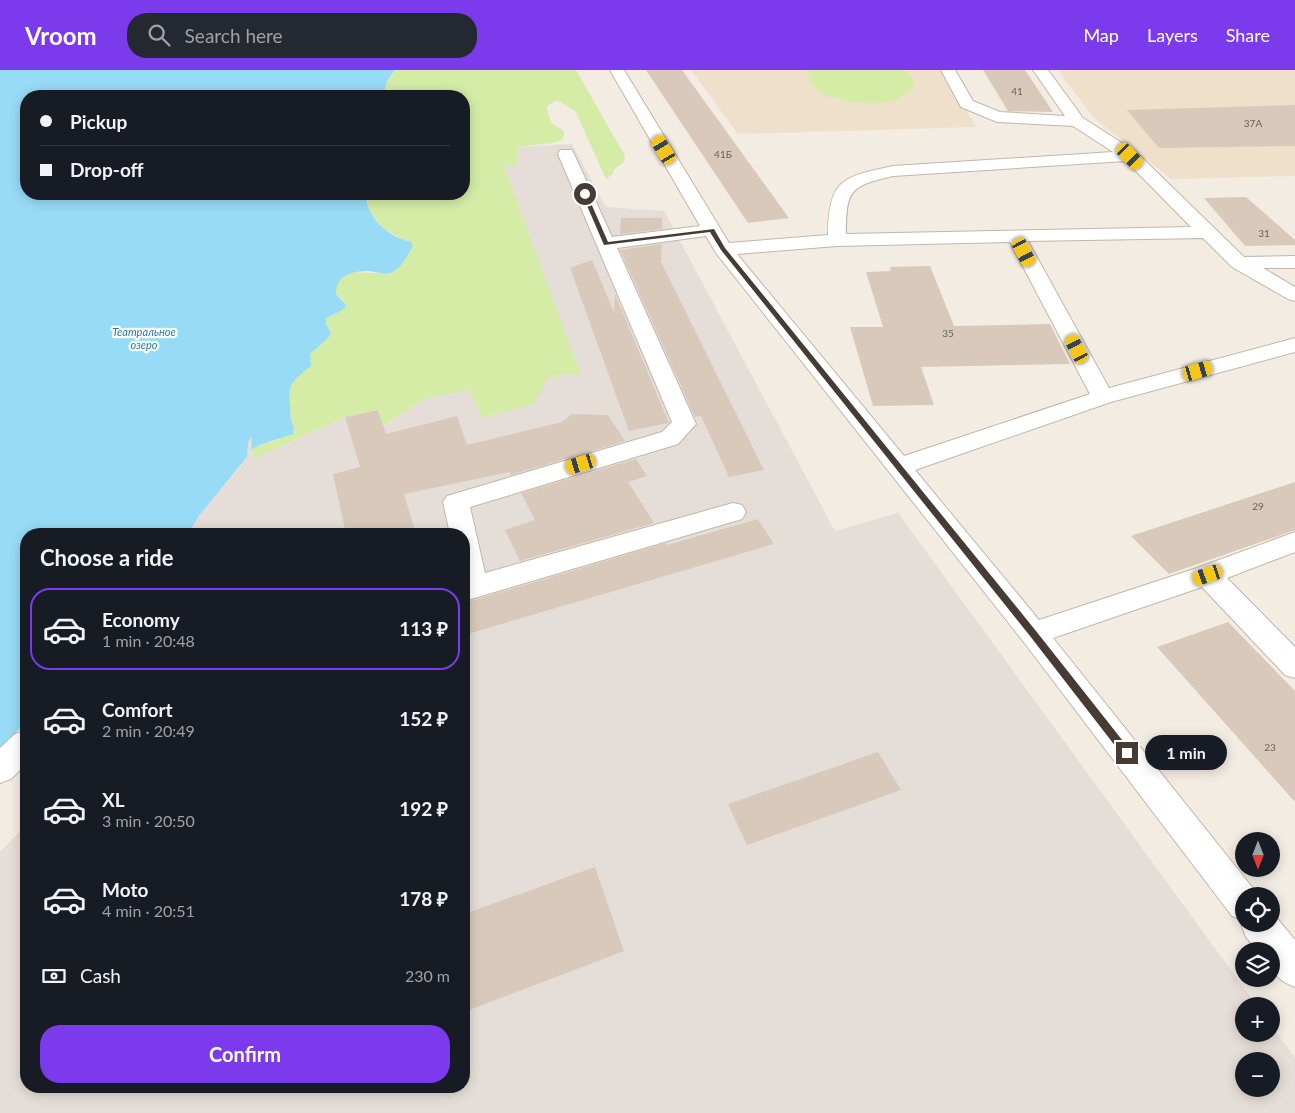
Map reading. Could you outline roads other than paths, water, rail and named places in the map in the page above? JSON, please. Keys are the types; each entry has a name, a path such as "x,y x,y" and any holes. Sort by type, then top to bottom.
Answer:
{"lane":[{"path":"617,70 717,240 1033,633 1235,892"},
{"path":"948,70 967,104 997,117 1077,121"},
{"path":"1040,70 1077,121 1130,156 1239,263 1295,296"},
{"path":"462,528 456,502 670,438 684,424 566,154"},
{"path":"837,240 838,201 844,188 860,178 893,171 1130,156"},
{"path":"606,244 717,240 837,240 1206,232"},
{"path":"1016,236 1103,397"},
{"path":"1239,263 1295,262"},
{"path":"899,467 1103,397 1295,345"},
{"path":"470,588 733,512"},
{"path":"1033,633 1208,575 1295,542"},
{"path":"1208,575 1295,666"},
{"path":"0,769 20,750"},
{"path":"1266,932 1295,969"}],"water":[{"name":"Театральное озеро","path":"0,70 395,70 387,81 385,90 20,90 20,200 367,200 370,211 380,225 395,236 411,242 413,246 403,262 390,273 358,272 342,278 337,287 336,294 346,305 343,310 326,318 326,324 331,333 310,354 311,366 291,386 289,398 291,419 294,427 293,434 259,445 252,450 251,436 248,443 247,457 198,517 192,528 20,528 20,728 0,749"}]}
